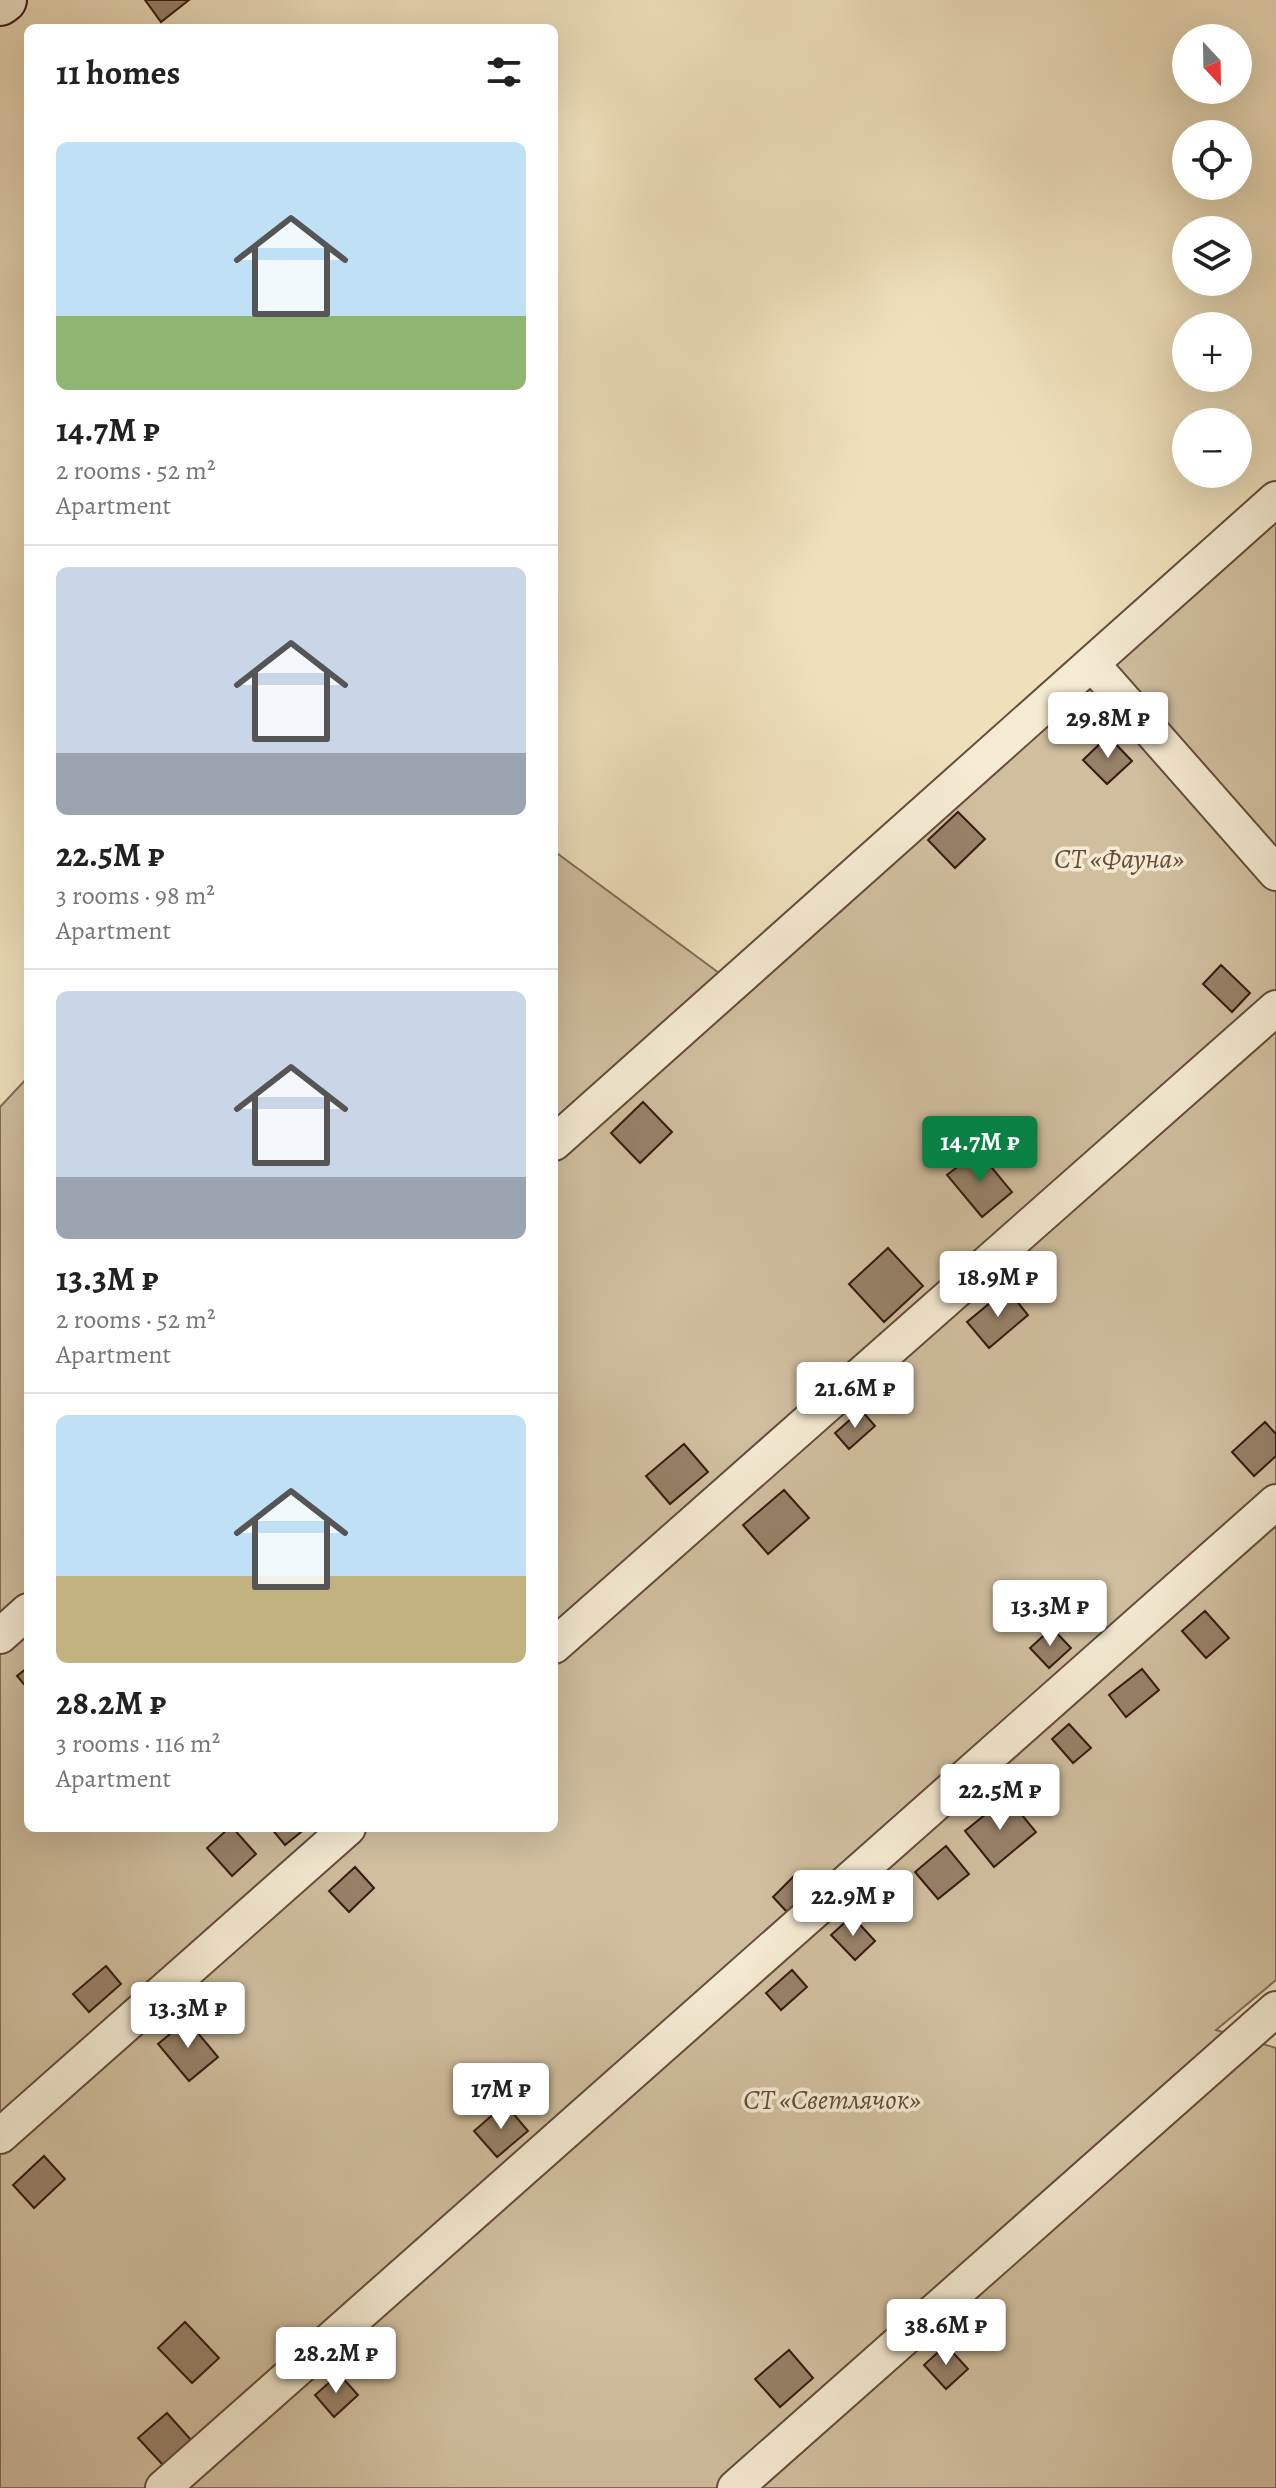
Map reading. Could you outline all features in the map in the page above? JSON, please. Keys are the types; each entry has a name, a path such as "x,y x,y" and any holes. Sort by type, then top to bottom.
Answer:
{"street":[{"path":"558,1139 1276,499"},
{"path":"1092,664 1276,873"},
{"path":"558,1642 1276,1008"},
{"path":"163,2488 1276,1502"},
{"path":"0,1636 24,1615"},
{"path":"0,2136 343,1832"},
{"path":"735,2488 1276,2009"}],"green space":[{"name":"СТ «Светлячок»","path":"1276,517 1276,1980 1216,2030 1276,2048 1276,2488 0,2488 0,1107 24,1081 24,1832 558,1832 558,854 738,987"}],"building":[{"path":"145,0 189,0 161,22"},
{"path":"1108,736 1132,761 1107,784 1083,760"},
{"path":"958,812 985,839 955,868 928,840"},
{"path":"1221,965 1250,993 1232,1012 1203,984"},
{"path":"643,1102 672,1132 640,1163 611,1133"},
{"path":"978,1151 1012,1192 982,1217 947,1175"},
{"path":"888,1248 923,1286 884,1322 849,1284"},
{"path":"1007,1289 1028,1315 989,1348 967,1322"},
{"path":"861,1410 875,1426 849,1449 835,1433"},
{"path":"1265,1422 1276,1434 1276,1456 1254,1476 1232,1452"},
{"path":"684,1444 708,1472 670,1504 646,1476"},
{"path":"784,1490 809,1518 768,1554 743,1525"},
{"path":"1205,1611 1229,1638 1206,1658 1182,1631"},
{"path":"1052,1628 1071,1648 1049,1668 1030,1648"},
{"path":"1142,1669 1159,1690 1126,1717 1109,1695"},
{"path":"24,1670 24,1684 17,1676"},
{"path":"1069,1724 1091,1748 1073,1763 1052,1739"},
{"path":"1007,1797 1036,1832 994,1867 965,1831"},
{"path":"225,1832 237,1832 256,1854 232,1876 207,1848"},
{"path":"274,1832 301,1832 285,1845"},
{"path":"946,1846 969,1874 938,1899 915,1872"},
{"path":"355,1867 374,1888 349,1912 329,1891"},
{"path":"795,1875 810,1891 787,1912 773,1897"},
{"path":"852,1916 875,1941 855,1960 831,1935"},
{"path":"106,1966 121,1984 89,2012 73,1994"},
{"path":"792,1970 807,1987 781,2010 766,1993"},
{"path":"187,2020 218,2057 189,2081 158,2044"},
{"path":"505,2104 528,2131 497,2157 474,2131"},
{"path":"44,2156 65,2179 34,2208 13,2185"},
{"path":"185,2322 219,2358 192,2383 158,2348"},
{"path":"946,2345 968,2369 946,2389 924,2365"},
{"path":"789,2350 813,2378 780,2407 755,2379"},
{"path":"339,2374 358,2395 334,2417 315,2395"},
{"path":"167,2413 191,2440 163,2465 138,2438"}],"park label":[{"name":"СТ «Фауна»","path":"1119,859"}]}
